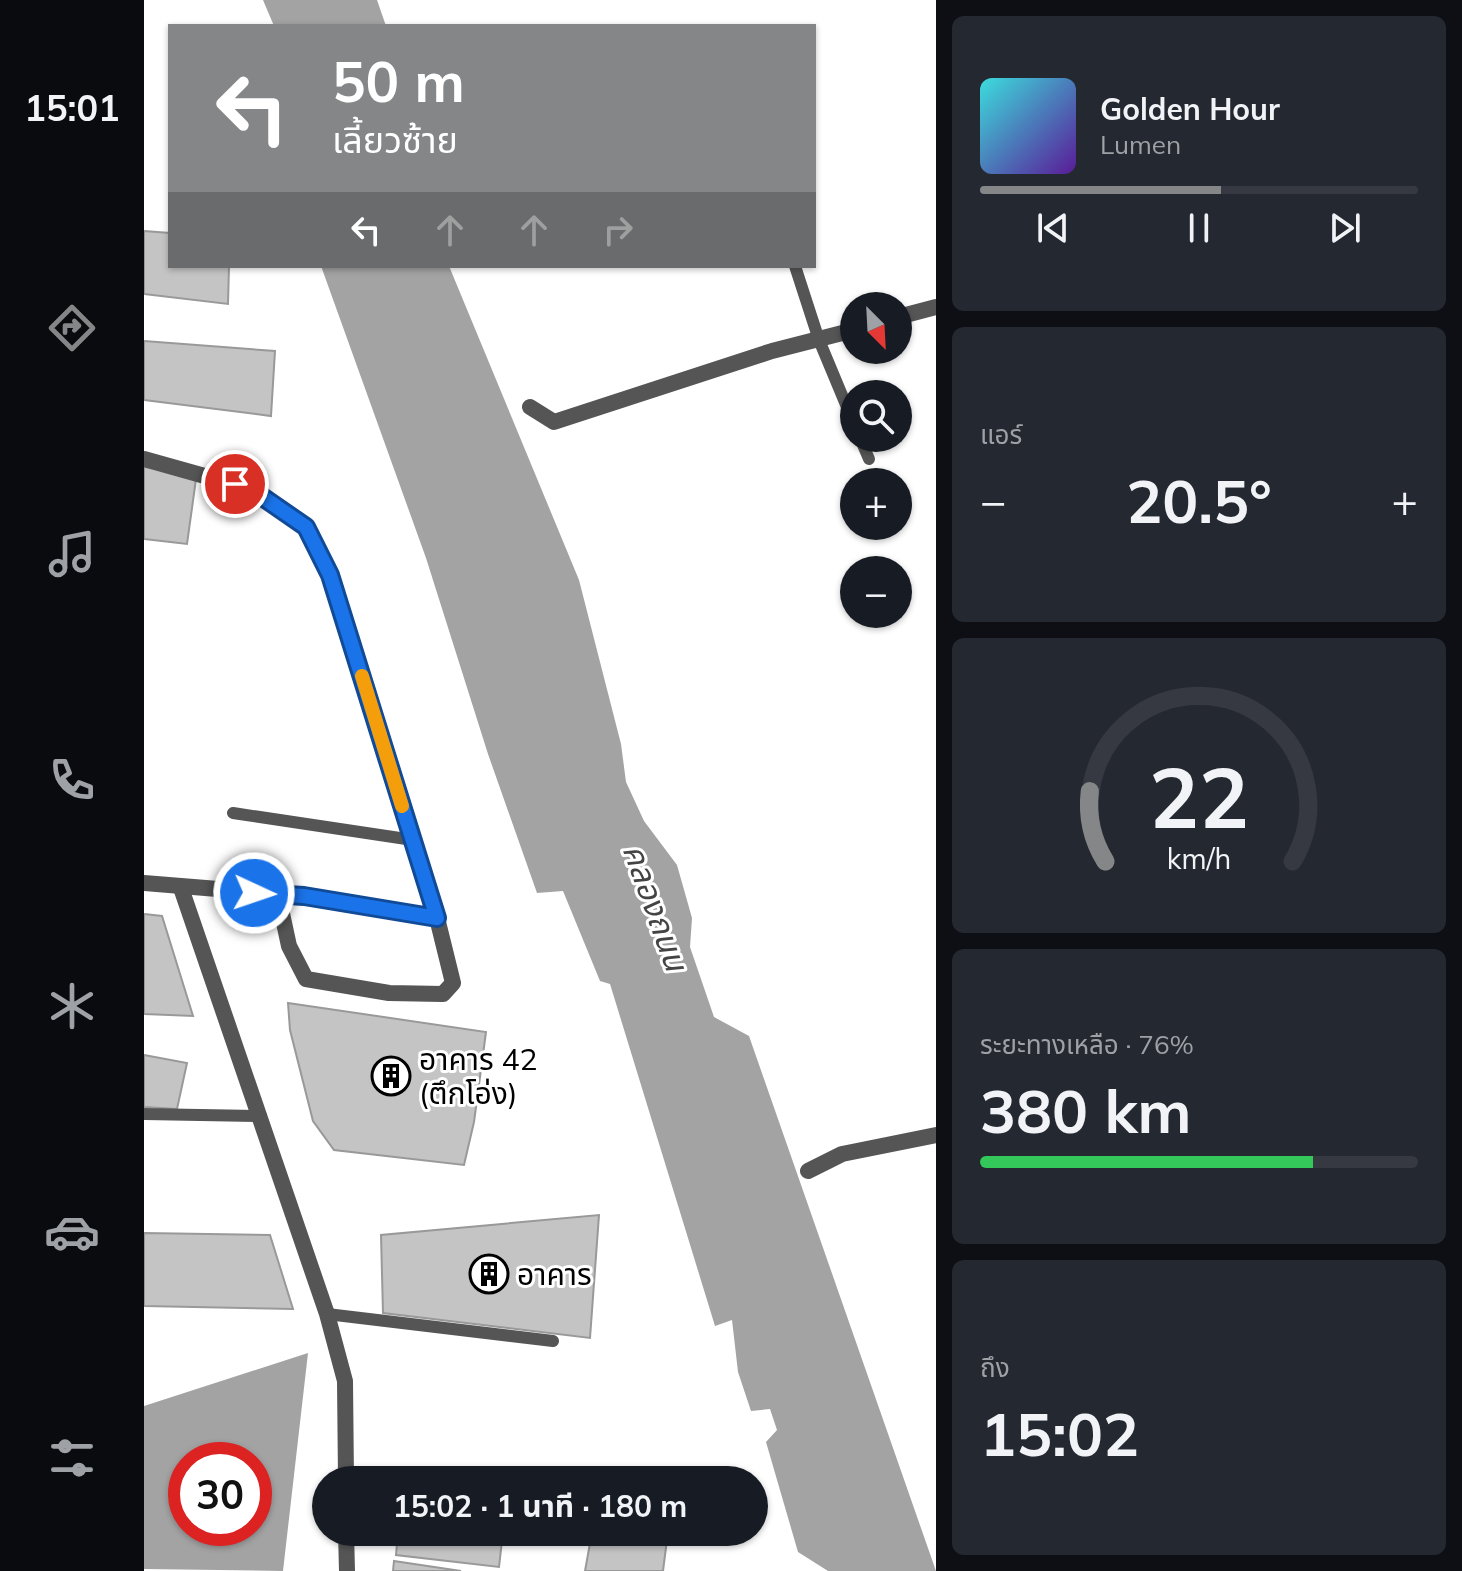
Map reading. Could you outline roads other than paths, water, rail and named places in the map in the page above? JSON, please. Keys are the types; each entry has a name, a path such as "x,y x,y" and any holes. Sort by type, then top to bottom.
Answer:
{"street":[{"path":"912,313 936,307"},
{"path":"530,407 554,422 840,334"},
{"path":"144,459 251,489 306,527 330,575 413,840 437,918 453,983 450,990 443,994 389,993 306,979 289,946 278,895"},
{"path":"144,883 278,895 437,918"},
{"path":"181,888 327,1314 345,1381 346,1466"},
{"path":"808,1171 842,1154 936,1135"},
{"path":"346,1546 347,1571"}],"lane":[{"path":"796,268 819,340 840,390"},
{"path":"866,452 869,459"},
{"path":"233,813 413,840"},
{"path":"144,1114 261,1116"},
{"path":"327,1314 553,1341"}],"water":[{"path":"263,0 377,0 385,24 273,24"},
{"name":"คลองถนน","path":"322,268 450,268 579,580 621,744 626,782 644,821 677,865 692,918 690,947 714,1017 749,1036 936,1571 828,1571 798,1552 766,1442 777,1430 770,1409 751,1411 738,1372 732,1320 715,1326 610,984 600,981 563,891 537,893 488,754 426,558"},
{"path":"308,1353 283,1571 144,1569 144,1406"}],"place":[{"name":"อาคาร 42 (ตึกโอ่ง)","path":"391,1076"},
{"name":"อาคาร","path":"489,1274"}]}
